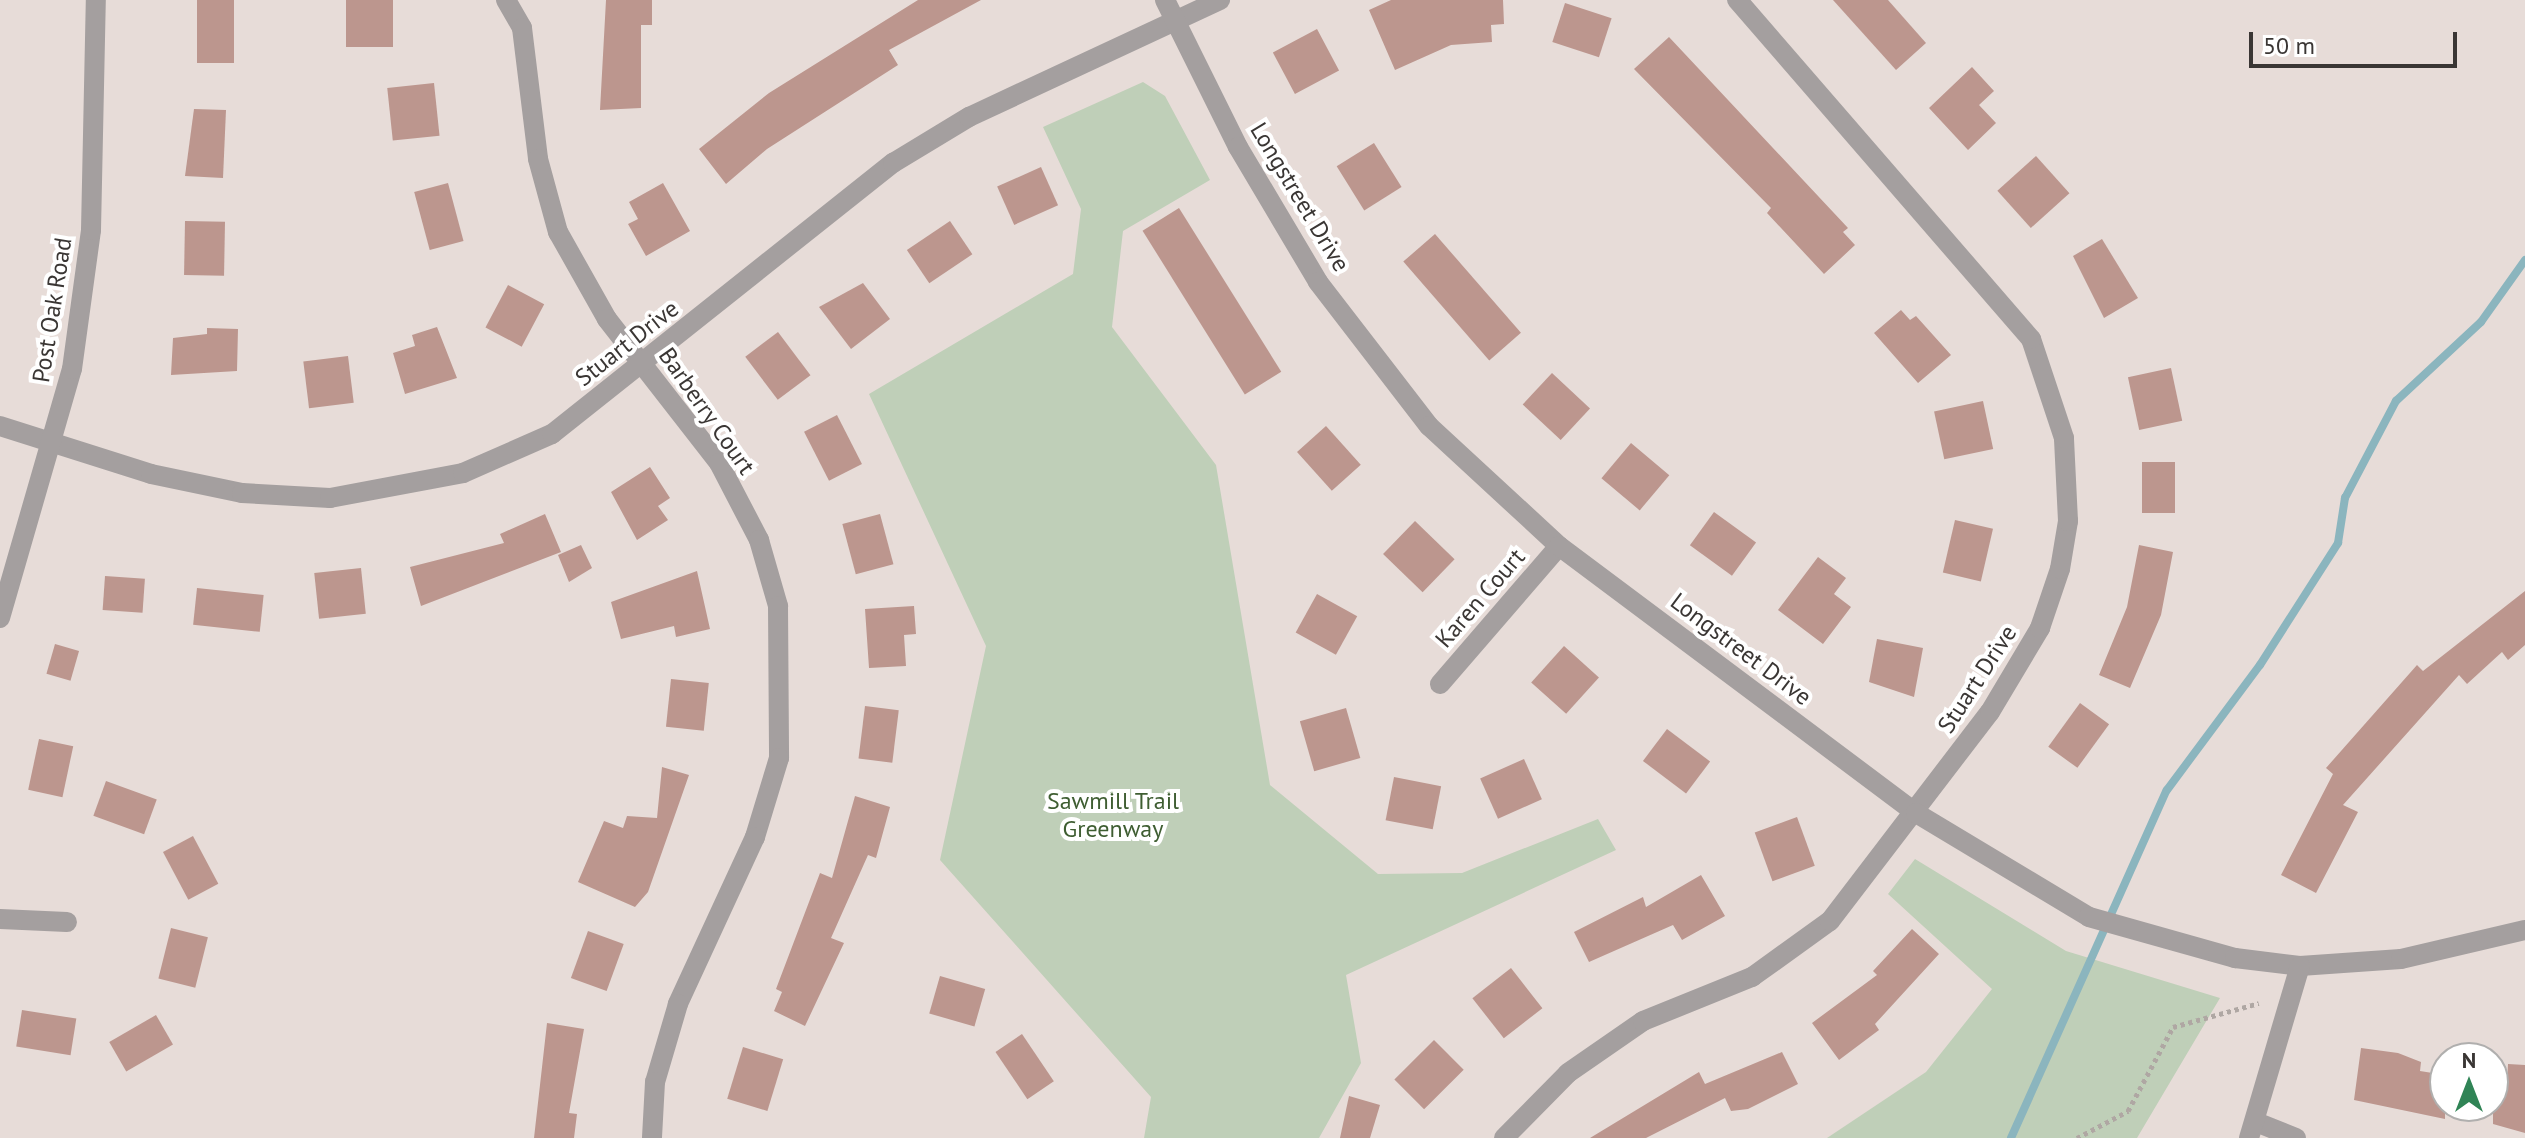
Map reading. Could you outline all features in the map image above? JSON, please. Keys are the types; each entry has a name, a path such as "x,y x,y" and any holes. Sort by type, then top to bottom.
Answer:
{"street":[{"name":"Post Oak Road","path":"0,618 54,443 91,230 96,0"},
{"name":"Barberry Court","path":"506,0 522,28 538,159 558,232 607,319 719,463 759,540 778,606 783,681 779,758 755,837 678,1004 655,1082 652,1138"},
{"name":"Longstreet Drive","path":"1165,0 1318,282 1429,426 1559,546 1916,813 2089,917 2179,946 2300,966 2401,959 2525,930"},
{"name":"Stuart Drive","path":"0,426 227,490 330,498 463,473 552,434 644,366 893,163 969,117 1220,0"},
{"name":"Stuart Drive","path":"1504,1138 1568,1073 1643,1021 1752,977 1830,921 1916,813 2040,628 2068,521 2060,422 2031,339 2010,308 1737,0"},
{"name":"Karen Court","path":"1440,684 1559,546"},
{"path":"0,919 67,922"},
{"path":"2296,1138 2252,1130 2300,966"}],"path":[{"path":"2077,1138 2128,1111 2173,1027 2259,1003"}],"green space":[{"name":"Sawmill Trail Greenway","path":"1143,82 1165,96 1210,180 1123,231 1112,327 1216,465 1270,785 1378,874 1462,873 1598,819 1616,850 1346,975 1361,1063 1319,1138 1144,1138 1151,1097 940,860 986,646 869,394 1073,274 1081,209 1043,127"},
{"path":"1915,859 2066,951 2220,998 2137,1138 1827,1138 1926,1072 1992,989 1888,894"}],"building":[{"path":"197,0 234,0 234,63 197,63"},
{"path":"346,0 393,0 393,47 346,47"},
{"path":"606,0 652,0 652,25 641,25 641,108 600,110"},
{"path":"918,0 981,0 889,50 898,65 767,149 726,184 699,149 769,93"},
{"path":"1391,0 1503,0 1504,24 1491,25 1492,42 1451,45 1395,70 1369,10"},
{"path":"1833,0 1888,0 1926,43 1896,70"},
{"path":"1565,3 1612,18 1599,57 1552,42"},
{"path":"1317,29 1339,70 1295,94 1273,52"},
{"path":"1669,37 1848,228 1843,232 1855,245 1824,274 1767,213 1771,208 1634,69"},
{"path":"1972,67 1994,91 1979,105 1996,123 1968,150 1929,108"},
{"path":"434,83 440,136 393,141 387,88"},
{"path":"194,109 226,110 223,178 185,176"},
{"path":"1374,143 1402,187 1364,210 1337,166"},
{"path":"2036,156 2069,193 2031,228 1997,191"},
{"path":"1041,167 1058,205 1014,225 997,187"},
{"path":"448,183 464,241 430,250 414,192"},
{"path":"663,183 690,231 646,256 628,224 638,219 629,202"},
{"path":"1179,208 1281,372 1245,394 1143,231"},
{"path":"185,221 225,222 224,276 184,275"},
{"path":"950,221 972,254 929,283 907,250"},
{"path":"1435,234 1521,333 1489,360 1403,262"},
{"path":"2102,239 2138,298 2104,318 2073,256"},
{"path":"863,283 890,319 851,349 819,307"},
{"path":"508,285 544,304 522,347 485,327"},
{"path":"1901,310 1910,320 1916,316 1951,355 1918,383 1874,333"},
{"path":"437,327 457,378 405,394 393,353 415,346 412,335"},
{"path":"207,328 238,329 237,371 171,375 173,338 207,334"},
{"path":"778,332 810,375 778,400 745,357"},
{"path":"348,356 354,403 309,408 303,361"},
{"path":"2171,368 2182,421 2139,430 2128,377"},
{"path":"1552,373 1590,408 1561,440 1523,404"},
{"path":"1983,401 1993,449 1944,459 1934,411"},
{"path":"837,415 862,464 829,481 804,432"},
{"path":"1326,426 1361,465 1332,491 1297,452"},
{"path":"1631,443 1669,475 1640,510 1601,478"},
{"path":"2142,462 2175,462 2175,513 2142,513"},
{"path":"650,467 670,498 658,506 668,520 637,540 611,492"},
{"path":"1714,512 1756,543 1732,576 1690,545"},
{"path":"545,514 561,552 421,606 410,567 504,543 500,534"},
{"path":"880,514 893,564 856,574 842,524"},
{"path":"1955,520 1993,529 1981,581 1943,573"},
{"path":"1415,521 1455,559 1423,592 1383,554"},
{"path":"581,545 592,568 569,582 558,555"},
{"path":"2139,545 2173,552 2161,615 2130,688 2099,675 2127,607"},
{"path":"1818,557 1846,578 1834,594 1851,607 1823,644 1778,610"},
{"path":"361,568 366,614 319,619 314,573"},
{"path":"697,571 710,629 676,637 674,626 621,639 611,602"},
{"path":"105,576 145,579 143,613 103,610"},
{"path":"197,588 264,595 260,632 193,625"},
{"path":"2525,591 2525,645 2508,660 2502,652 2467,684 2459,675 2343,805 2358,812 2316,893 2281,875 2333,774 2326,768 2417,665 2423,671"},
{"path":"1317,594 1357,616 1336,655 1296,632"},
{"path":"914,606 916,634 904,635 906,666 869,668 865,609"},
{"path":"1877,639 1923,648 1914,697 1869,682"},
{"path":"55,644 79,651 70,681 46,674"},
{"path":"1564,646 1599,677 1566,714 1531,682"},
{"path":"671,679 709,683 704,731 666,727"},
{"path":"2080,703 2109,724 2077,768 2048,747"},
{"path":"865,706 899,710 892,763 859,759"},
{"path":"1346,708 1360,758 1314,771 1300,721"},
{"path":"1667,729 1710,761 1686,793 1643,761"},
{"path":"39,739 73,746 62,797 28,790"},
{"path":"1524,759 1542,799 1498,819 1480,779"},
{"path":"662,767 689,775 648,892 635,907 578,882 604,821 623,828 627,816 657,818"},
{"path":"1394,777 1441,786 1433,829 1386,820"},
{"path":"106,781 157,799 144,834 93,816"},
{"path":"855,796 890,807 876,858 868,855 831,938 844,943 805,1026 774,1011 782,992 776,989 820,873 832,878"},
{"path":"1797,817 1815,866 1772,881 1755,832"},
{"path":"193,836 218,884 188,900 163,852"},
{"path":"1701,875 1725,916 1682,940 1673,925 1589,962 1574,932 1643,897 1646,907"},
{"path":"171,928 208,937 195,988 158,978"},
{"path":"1912,929 1939,954 1875,1024 1879,1030 1839,1060 1812,1023 1877,975 1873,971"},
{"path":"588,931 624,944 607,991 571,978"},
{"path":"1511,968 1542,1008 1504,1038 1472,998"},
{"path":"940,976 985,989 974,1026 929,1013"},
{"path":"22,1010 76,1019 71,1055 16,1047"},
{"path":"156,1015 173,1044 126,1071 109,1042"},
{"path":"547,1023 584,1029 569,1113 577,1114 574,1138 534,1138"},
{"path":"1022,1034 1054,1081 1027,1099 995,1052"},
{"path":"1434,1040 1464,1070 1424,1109 1394,1080"},
{"path":"743,1047 783,1059 767,1111 727,1099"},
{"path":"2361,1048 2398,1053 2421,1062 2420,1071 2429,1072 2429,1116 2354,1100"},
{"path":"1782,1052 1798,1084 1748,1109 1731,1111 1725,1098 1646,1138 1590,1138 1699,1072 1705,1084"},
{"path":"2509,1064 2525,1065 2525,1133 2493,1124 2509,1122"},
{"path":"1349,1096 1380,1105 1370,1138 1340,1138"}],"waterway":[{"path":"2011,1138 2167,790 2260,665 2338,543 2345,498 2396,401 2481,322 2525,260"}]}
